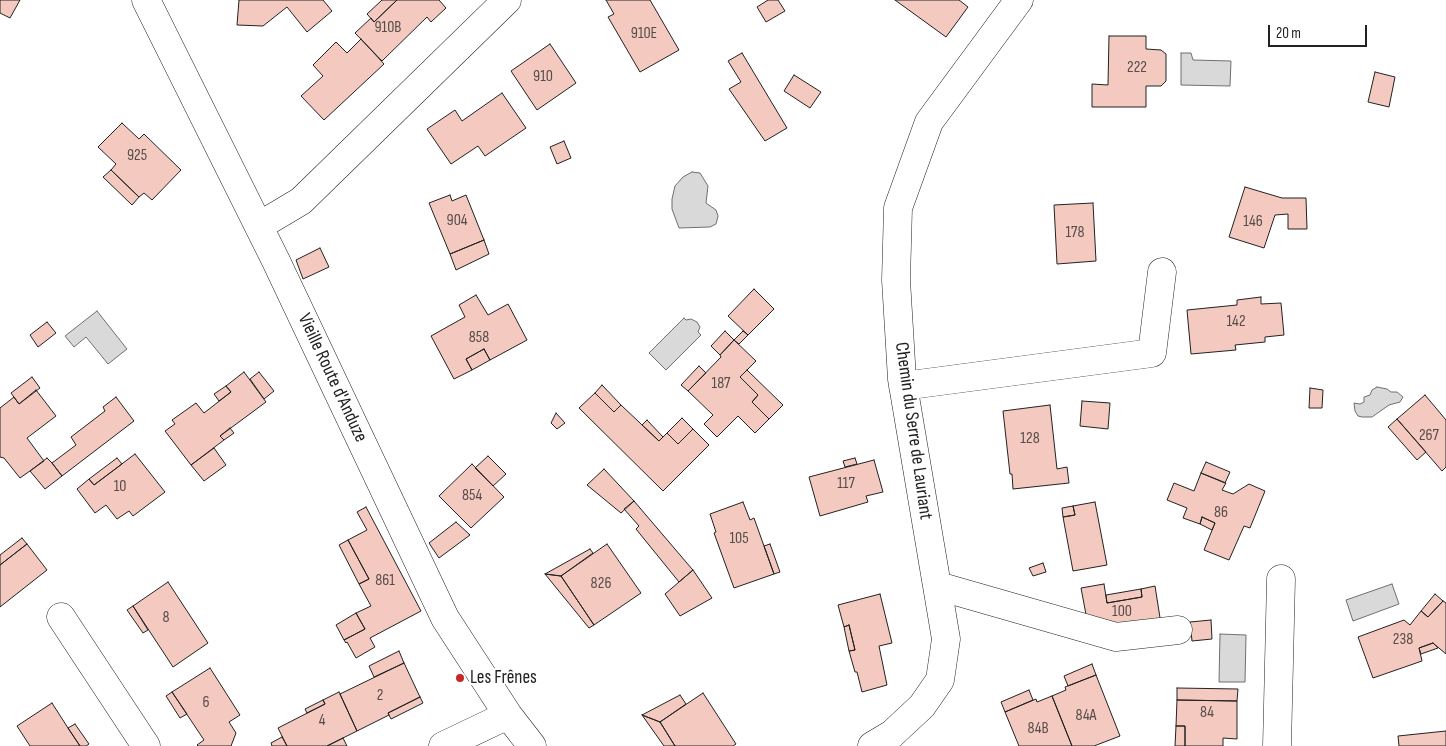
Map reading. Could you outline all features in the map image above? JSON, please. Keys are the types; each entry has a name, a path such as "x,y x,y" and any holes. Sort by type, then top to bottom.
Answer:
{"street":[{"name":"Vieille Route d'Anduze","path":"146,0 259,226 445,618 508,715 532,746"},
{"path":"259,226 301,201 507,0"},
{"name":"Chemin du Serre de Lauriant","path":"872,746 892,734 922,706 940,680 946,639 903,386 896,280 898,208 930,122 1019,0"},
{"path":"903,386 1152,353 1162,272"},
{"path":"1277,746 1282,579"},
{"path":"938,586 1116,637 1178,630"},
{"path":"61,617 146,746"},
{"path":"443,746 508,715"}],"shaded area":[{"path":"1181,53 1191,53 1193,60 1231,61 1230,86 1181,85"},
{"path":"692,172 700,173 708,186 706,203 716,210 718,216 716,224 710,227 679,228 672,209 675,186 683,177"},
{"path":"97,311 127,349 108,364 86,337 74,347 65,336"},
{"path":"684,318 697,322 700,327 698,332 701,335 666,370 649,353"},
{"path":"1377,387 1397,392 1403,397 1400,402 1389,405 1372,417 1358,416 1354,403 1360,404 1364,402 1364,397 1370,395 1372,390"},
{"path":"1392,584 1399,604 1353,621 1346,600"},
{"path":"1220,634 1246,635 1245,682 1219,682"}],"building":[{"path":"0,0 20,0 10,18 0,13"},
{"path":"239,0 323,0 332,11 307,32 287,7 263,26 237,25"},
{"path":"382,0 397,0 374,22 367,14"},
{"path":"397,0 439,0 446,8 431,22 427,17 382,61 355,33 371,18 374,22"},
{"path":"606,0 650,0 679,50 640,72 608,17 614,14"},
{"path":"768,0 778,0 785,11 766,22 757,7"},
{"path":"895,0 959,0 968,7 946,37"},
{"path":"1109,36 1146,36 1146,49 1161,50 1166,54 1166,81 1161,86 1146,86 1146,107 1092,107 1092,84 1108,85"},
{"path":"361,39 384,64 324,120 301,96 323,76 313,65 336,42 347,53"},
{"path":"550,44 576,83 537,110 511,71"},
{"path":"742,53 787,128 765,141 729,89 741,82 728,61"},
{"path":"1375,72 1395,77 1389,107 1368,102"},
{"path":"794,75 821,92 810,108 784,91"},
{"path":"502,93 526,128 485,156 478,146 451,164 427,129 455,110 462,121"},
{"path":"122,123 139,139 144,134 181,170 152,200 144,193 139,197 111,170 116,164 98,147"},
{"path":"564,141 571,158 557,164 550,147"},
{"path":"111,170 139,197 132,205 103,177"},
{"path":"1245,187 1282,198 1306,198 1307,229 1288,229 1288,214 1275,215 1264,248 1229,237"},
{"path":"450,195 452,201 466,195 484,240 450,254 429,203"},
{"path":"1093,203 1096,261 1057,264 1054,205"},
{"path":"484,240 489,254 456,270 450,254"},
{"path":"320,248 329,267 303,279 296,260"},
{"path":"754,289 774,309 748,335 728,316"},
{"path":"476,295 488,315 508,304 527,340 490,360 484,349 466,359 472,370 454,379 431,336 465,317 459,305"},
{"path":"1261,297 1261,304 1281,303 1284,335 1265,337 1265,342 1235,345 1236,350 1191,354 1187,310 1237,305 1237,300"},
{"path":"47,322 56,333 38,347 30,335"},
{"path":"725,331 734,340 720,355 711,346"},
{"path":"743,331 748,335 739,344 734,340"},
{"path":"734,340 756,361 740,377 758,395 752,402 769,419 755,433 738,416 717,437 704,424 713,415 688,391 721,357 720,355"},
{"path":"484,349 490,360 472,370 466,359"},
{"path":"699,366 706,373 688,391 681,385"},
{"path":"747,370 783,405 769,419 752,402 758,395 740,377"},
{"path":"244,372 266,402 220,436 224,440 191,465 165,431 175,424 172,420 196,403 204,413 231,392 226,386"},
{"path":"259,372 274,391 264,399 250,379"},
{"path":"32,377 40,388 19,404 11,393"},
{"path":"602,385 621,405 614,412 595,393"},
{"path":"226,386 231,392 219,401 214,394"},
{"path":"1310,388 1323,390 1322,408 1309,408"},
{"path":"36,390 56,416 27,438 44,461 20,478 4,458 0,457 0,408 14,397 19,404"},
{"path":"595,393 614,412 621,405 659,441 667,433 678,444 693,429 709,445 663,491 579,408"},
{"path":"1425,395 1446,420 1446,467 1442,471 1397,419"},
{"path":"116,397 134,421 62,476 52,463 76,445 71,437 105,411 103,407"},
{"path":"1082,401 1110,403 1108,429 1080,426"},
{"path":"1050,405 1057,469 1067,467 1069,483 1013,489 1003,411"},
{"path":"556,413 565,423 557,429 551,423"},
{"path":"682,418 693,429 678,444 667,433"},
{"path":"1397,419 1426,452 1417,460 1388,427"},
{"path":"647,420 663,437 659,441 642,425"},
{"path":"230,428 234,433 224,440 220,436"},
{"path":"214,448 226,465 204,481 191,465"},
{"path":"135,454 165,492 133,516 129,511 117,519 106,505 95,513 77,489 89,479 94,485"},
{"path":"488,456 506,474 493,486 475,468"},
{"path":"47,458 62,476 45,489 30,471"},
{"path":"117,458 122,464 94,485 89,479"},
{"path":"855,458 857,464 845,467 843,461"},
{"path":"874,460 883,492 866,496 868,502 820,516 809,477"},
{"path":"1206,462 1230,472 1225,483 1201,473"},
{"path":"472,464 504,497 471,528 439,496"},
{"path":"604,469 634,501 621,513 587,485"},
{"path":"1201,473 1226,483 1222,490 1233,494 1249,484 1265,491 1250,528 1244,526 1229,560 1204,550 1215,523 1202,517 1200,524 1183,518 1187,508 1167,500 1174,483 1194,491"},
{"path":"634,501 693,570 679,582 636,529 639,526 624,509"},
{"path":"743,502 750,520 754,518 774,574 734,588 714,533 716,532 710,514"},
{"path":"1095,502 1107,565 1073,571 1063,517 1075,515 1073,506"},
{"path":"1073,506 1075,515 1063,517 1062,508"},
{"path":"366,507 421,611 370,638 375,647 356,658 344,640 365,629 356,613 371,606 359,584 369,579 348,540 367,530 357,512"},
{"path":"1202,517 1215,523 1212,530 1200,524"},
{"path":"456,522 470,535 439,558 429,543"},
{"path":"22,538 27,544 0,565 0,555"},
{"path":"348,540 369,579 359,584 339,545"},
{"path":"27,544 47,570 0,607 0,565"},
{"path":"607,544 641,593 594,625 561,576"},
{"path":"770,544 780,572 774,574 764,546"},
{"path":"590,549 593,553 561,576 545,574"},
{"path":"1043,563 1046,572 1033,576 1029,568"},
{"path":"693,570 712,598 680,616 665,594"},
{"path":"545,574 561,576 594,625 589,628"},
{"path":"168,582 208,643 173,667 133,606"},
{"path":"1104,584 1107,603 1142,597 1141,589 1155,586 1161,624 1117,629 1087,620 1081,588"},
{"path":"1141,589 1142,597 1107,603 1106,595"},
{"path":"880,594 892,643 879,646 887,685 862,692 849,651 855,650 849,625 844,627 838,605"},
{"path":"1435,594 1443,601 1428,617 1421,611"},
{"path":"1443,601 1446,603 1446,654 1433,643 1419,648 1422,661 1373,678 1358,637 1404,620 1410,625 1421,611 1428,617"},
{"path":"133,606 148,630 143,633 127,610"},
{"path":"356,613 365,629 344,640 336,625"},
{"path":"1211,620 1212,639 1192,641 1190,622"},
{"path":"849,625 855,650 849,651 844,627"},
{"path":"1433,643 1438,648 1421,654 1419,648"},
{"path":"399,651 404,663 374,677 369,666"},
{"path":"404,663 420,697 357,731 340,694"},
{"path":"1092,664 1096,675 1068,686 1064,676"},
{"path":"210,668 240,715 229,722 236,733 231,746 198,746 204,740 172,692"},
{"path":"1096,675 1120,736 1094,746 1072,746 1052,696 1066,690 1065,687"},
{"path":"1177,688 1238,689 1237,701 1177,700"},
{"path":"1029,690 1033,700 1005,712 1001,702"},
{"path":"172,692 187,714 180,718 166,696"},
{"path":"339,692 357,731 327,746 287,746 278,728 325,704 323,700"},
{"path":"703,693 736,744 733,746 675,746 660,722"},
{"path":"680,695 686,704 660,722 642,715"},
{"path":"1052,696 1072,746 1019,746 1005,712 1036,699 1037,702"},
{"path":"420,697 423,703 391,719 388,713"},
{"path":"323,700 325,704 307,713 305,709"},
{"path":"1177,700 1237,701 1237,739 1223,738 1223,746 1185,746 1185,726 1176,726"},
{"path":"52,703 80,746 30,746 17,726"},
{"path":"642,715 660,722 675,746 664,746"},
{"path":"75,724 89,744 86,746 80,746 68,728"},
{"path":"1176,726 1185,726 1185,746 1175,746"},
{"path":"1446,731 1446,746 1399,746 1398,736"},
{"path":"282,737 287,746 272,746 271,743"},
{"path":"343,738 347,746 327,746"}],"place":[{"name":"Les Frênes","path":"460,678"}]}
